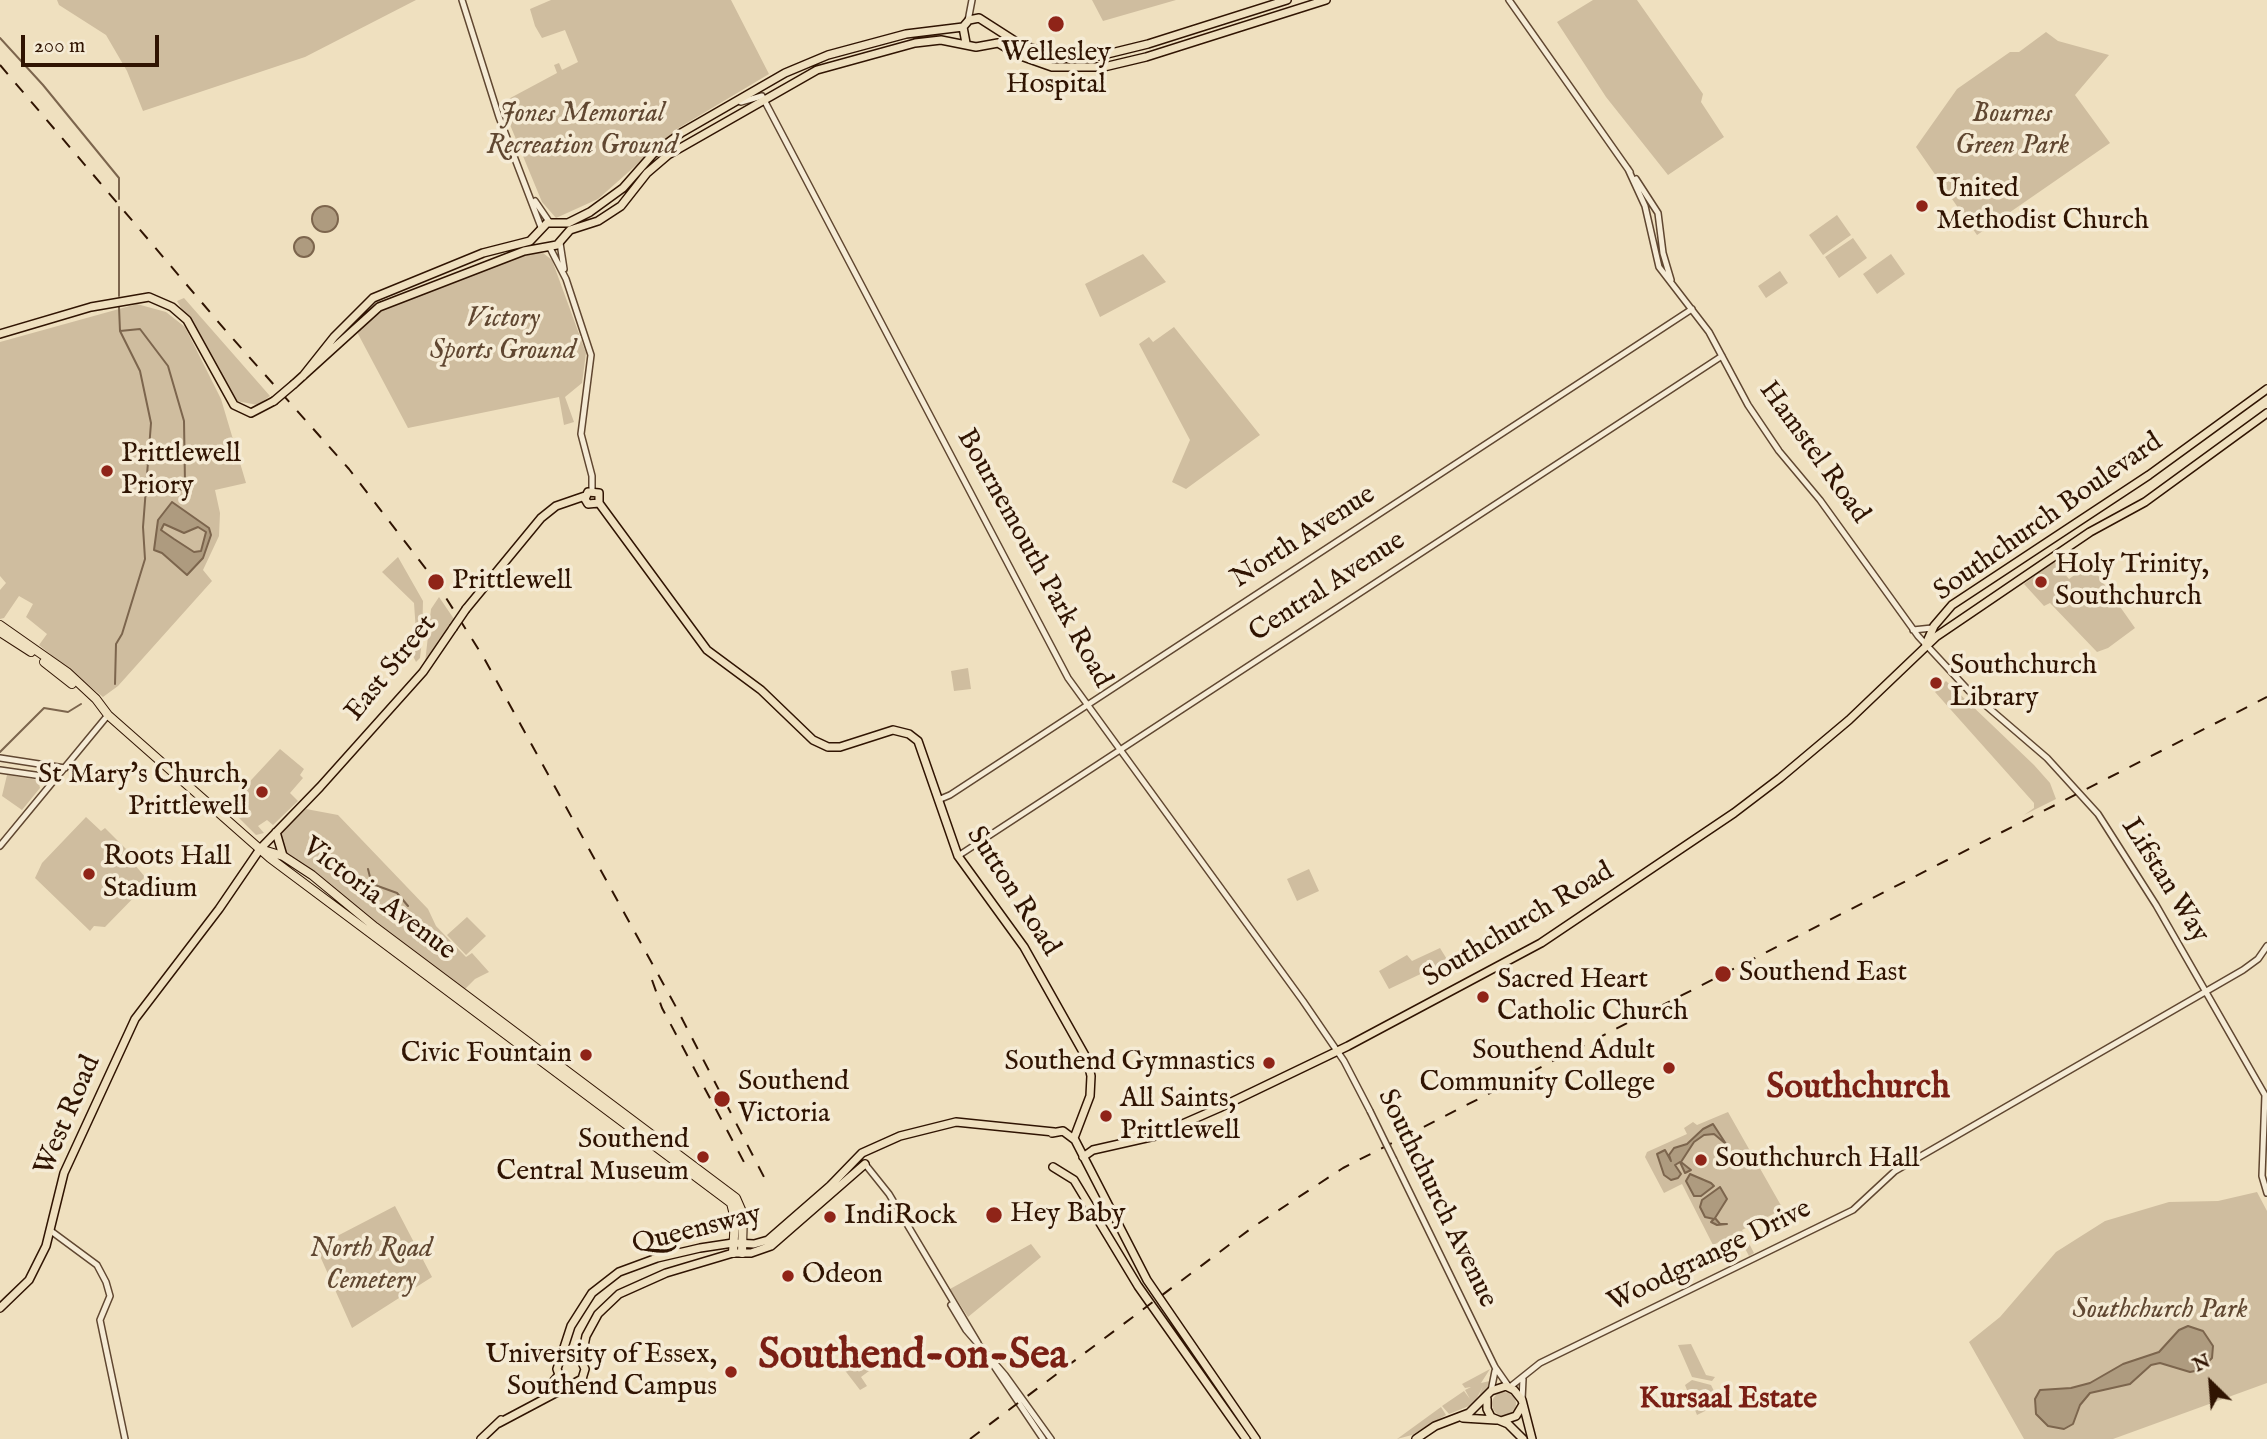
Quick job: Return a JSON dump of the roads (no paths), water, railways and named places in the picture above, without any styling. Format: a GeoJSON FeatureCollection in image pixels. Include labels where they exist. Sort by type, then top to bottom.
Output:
{"type":"FeatureCollection","features":[{"type":"Feature","properties":{"kind":"highway","name":"Victoria Avenue"},"geometry":{"type":"LineString","coordinates":[[0,625],[67,672],[108,715],[260,849],[635,1126],[731,1203],[738,1243],[737,1253]]}},
{"type":"Feature","properties":{"kind":"highway","name":"Victoria Avenue"},"geometry":{"type":"LineString","coordinates":[[0,632],[50,666],[99,705]]}},
{"type":"Feature","properties":{"kind":"highway","name":"Victoria Avenue"},"geometry":{"type":"LineString","coordinates":[[260,849],[283,856],[336,892],[461,997]]}},
{"type":"Feature","properties":{"kind":"main road"},"geometry":{"type":"LineString","coordinates":[[303,376],[334,337],[373,298],[483,253],[530,242],[540,230],[590,212],[611,198],[653,154],[681,133],[768,83],[828,55],[906,34],[965,24],[980,18],[1018,43],[1045,53],[1087,57],[1148,44],[1287,0]]}},
{"type":"Feature","properties":{"kind":"main road"},"geometry":{"type":"LineString","coordinates":[[0,334],[128,298],[149,298],[172,307],[187,320],[234,405],[251,413],[274,401],[317,367],[364,319],[391,300],[524,251],[547,247],[609,215],[661,160],[763,98],[828,66],[924,41],[966,43],[976,47],[1002,44],[1018,55],[1052,67],[1104,66],[1146,57],[1326,0]]}},
{"type":"Feature","properties":{"kind":"main road"},"geometry":{"type":"LineString","coordinates":[[965,24],[962,37],[966,43]]}},
{"type":"Feature","properties":{"kind":"main road"},"geometry":{"type":"LineString","coordinates":[[986,44],[991,36],[990,26]]}},
{"type":"Feature","properties":{"kind":"main road"},"geometry":{"type":"LineString","coordinates":[[554,224],[562,239]]}},
{"type":"Feature","properties":{"kind":"main road"},"geometry":{"type":"LineString","coordinates":[[540,230],[547,247]]}},
{"type":"Feature","properties":{"kind":"main road","name":"Southchurch Boulevard"},"geometry":{"type":"LineString","coordinates":[[1925,644],[1932,628],[1952,605],[2149,475],[2267,389]]}},
{"type":"Feature","properties":{"kind":"main road","name":"Southchurch Boulevard"},"geometry":{"type":"LineString","coordinates":[[1925,644],[2090,532],[2145,502],[2267,413]]}},
{"type":"Feature","properties":{"kind":"main road"},"geometry":{"type":"LineString","coordinates":[[593,490],[586,500],[599,503]]}},
{"type":"Feature","properties":{"kind":"main road","name":"Sutton Road"},"geometry":{"type":"LineString","coordinates":[[593,490],[601,495],[599,503],[713,655],[756,685],[821,745],[840,747],[893,730],[914,737],[926,757],[958,856],[1024,947],[1087,1059],[1091,1085],[1084,1115],[1074,1138]]}},
{"type":"Feature","properties":{"kind":"main road","name":"East Street"},"geometry":{"type":"LineString","coordinates":[[260,849],[320,787],[423,672],[466,609],[541,518],[567,503],[586,500]]}},
{"type":"Feature","properties":{"kind":"main road","name":"Southchurch Road"},"geometry":{"type":"LineString","coordinates":[[1083,1158],[1093,1150],[1144,1139],[1336,1051],[1463,988],[1541,943],[1734,813],[1849,720],[1925,644]]}},
{"type":"Feature","properties":{"kind":"main road"},"geometry":{"type":"LineString","coordinates":[[276,832],[283,856]]}},
{"type":"Feature","properties":{"kind":"main road","name":"West Road"},"geometry":{"type":"LineString","coordinates":[[0,1308],[29,1280],[51,1231],[64,1173],[135,1019],[221,906],[260,849]]}},
{"type":"Feature","properties":{"kind":"main road"},"geometry":{"type":"LineString","coordinates":[[1054,1132],[1074,1124],[1084,1115]]}},
{"type":"Feature","properties":{"kind":"main road","name":"Queensway"},"geometry":{"type":"LineString","coordinates":[[558,1376],[558,1366],[574,1319],[585,1301],[608,1279],[657,1258],[738,1243],[761,1243],[776,1235],[866,1150],[900,1136],[940,1128],[950,1123],[970,1122],[1054,1132]]}},
{"type":"Feature","properties":{"kind":"main road"},"geometry":{"type":"LineString","coordinates":[[1054,1132],[1067,1132],[1074,1138],[1138,1265],[1256,1439]]}},
{"type":"Feature","properties":{"kind":"main road","name":"Queensway"},"geometry":{"type":"LineString","coordinates":[[569,1384],[584,1376],[585,1365],[581,1360],[592,1323],[619,1294],[651,1278],[737,1253],[763,1250],[779,1241],[865,1164]]}},
{"type":"Feature","properties":{"kind":"main road"},"geometry":{"type":"LineString","coordinates":[[1053,1167],[1068,1174],[1245,1439]]}},
{"type":"Feature","properties":{"kind":"main road"},"geometry":{"type":"LineString","coordinates":[[562,1359],[572,1356],[581,1360]]}},
{"type":"Feature","properties":{"kind":"main road"},"geometry":{"type":"LineString","coordinates":[[481,1439],[511,1411],[548,1390],[558,1376],[569,1384],[499,1423]]}},
{"type":"Feature","properties":{"kind":"main road"},"geometry":{"type":"LineString","coordinates":[[1416,1439],[1435,1426],[1458,1418],[1486,1399],[1492,1391],[1509,1387]]}},
{"type":"Feature","properties":{"kind":"main road","name":"Southchurch Avenue"},"geometry":{"type":"LineString","coordinates":[[1509,1387],[1522,1403],[1532,1439]]}},
{"type":"Feature","properties":{"kind":"main road"},"geometry":{"type":"LineString","coordinates":[[1486,1399],[1489,1414],[1523,1439]]}},
{"type":"Feature","properties":{"kind":"main road"},"geometry":{"type":"LineString","coordinates":[[1458,1418],[1511,1419],[1522,1403]]}},
{"type":"Feature","properties":{"kind":"street"},"geometry":{"type":"LineString","coordinates":[[462,0],[499,117],[531,196],[540,230]]}},
{"type":"Feature","properties":{"kind":"street"},"geometry":{"type":"LineString","coordinates":[[972,0],[980,18]]}},
{"type":"Feature","properties":{"kind":"street"},"geometry":{"type":"LineString","coordinates":[[965,24],[972,0]]}},
{"type":"Feature","properties":{"kind":"street","name":"Hamstel Road"},"geometry":{"type":"LineString","coordinates":[[1511,0],[1658,213],[1663,256],[1672,283]]}},
{"type":"Feature","properties":{"kind":"street"},"geometry":{"type":"LineString","coordinates":[[722,110],[757,95],[763,98],[768,83]]}},
{"type":"Feature","properties":{"kind":"street","name":"Bournemouth Park Road"},"geometry":{"type":"LineString","coordinates":[[763,98],[1058,658],[1088,705],[1336,1051]]}},
{"type":"Feature","properties":{"kind":"street","name":"Hamstel Road"},"geometry":{"type":"LineString","coordinates":[[1628,169],[1645,206],[1656,261],[1692,309],[1722,356],[1763,429],[1820,500],[1925,644]]}},
{"type":"Feature","properties":{"kind":"street"},"geometry":{"type":"LineString","coordinates":[[531,196],[554,224]]}},
{"type":"Feature","properties":{"kind":"street","name":"Sutton Road"},"geometry":{"type":"LineString","coordinates":[[562,239],[566,279]]}},
{"type":"Feature","properties":{"kind":"street","name":"Sutton Road"},"geometry":{"type":"LineString","coordinates":[[547,247],[566,279],[592,355],[581,434],[593,490]]}},
{"type":"Feature","properties":{"kind":"street","name":"North Avenue"},"geometry":{"type":"LineString","coordinates":[[938,800],[950,795],[1692,309]]}},
{"type":"Feature","properties":{"kind":"street","name":"Central Avenue"},"geometry":{"type":"LineString","coordinates":[[958,856],[1722,356]]}},
{"type":"Feature","properties":{"kind":"street"},"geometry":{"type":"LineString","coordinates":[[1913,630],[1932,628]]}},
{"type":"Feature","properties":{"kind":"street","name":"Lifstan Way"},"geometry":{"type":"LineString","coordinates":[[1925,644],[1969,691],[2047,758],[2098,814],[2156,905],[2265,1095],[2263,1176],[2267,1192]]}},
{"type":"Feature","properties":{"kind":"street"},"geometry":{"type":"LineString","coordinates":[[0,846],[108,715]]}},
{"type":"Feature","properties":{"kind":"street"},"geometry":{"type":"LineString","coordinates":[[0,758],[65,768]]}},
{"type":"Feature","properties":{"kind":"street"},"geometry":{"type":"LineString","coordinates":[[0,769],[55,778]]}},
{"type":"Feature","properties":{"kind":"street"},"geometry":{"type":"LineString","coordinates":[[46,777],[49,786]]}},
{"type":"Feature","properties":{"kind":"street","name":"Woodgrange Drive"},"geometry":{"type":"LineString","coordinates":[[1509,1387],[1523,1379],[1529,1370],[1540,1363],[1853,1210],[1906,1164],[2254,963],[2267,946]]}},
{"type":"Feature","properties":{"kind":"street","name":"Southchurch Avenue"},"geometry":{"type":"LineString","coordinates":[[1336,1051],[1370,1111],[1495,1367],[1509,1387]]}},
{"type":"Feature","properties":{"kind":"street"},"geometry":{"type":"LineString","coordinates":[[865,1164],[889,1194],[964,1326],[1012,1383],[1051,1439]]}},
{"type":"Feature","properties":{"kind":"street"},"geometry":{"type":"LineString","coordinates":[[51,1231],[97,1265],[106,1282],[110,1296],[100,1320],[125,1439]]}},
{"type":"Feature","properties":{"kind":"street"},"geometry":{"type":"LineString","coordinates":[[991,1360],[996,1372],[1043,1439]]}},
{"type":"Feature","properties":{"kind":"street"},"geometry":{"type":"LineString","coordinates":[[1492,1391],[1496,1379],[1495,1367]]}},
{"type":"Feature","properties":{"kind":"street"},"geometry":{"type":"LineString","coordinates":[[1522,1403],[1523,1379]]}},
{"type":"Feature","properties":{"kind":"waterway"},"geometry":{"type":"LineString","coordinates":[[0,38],[43,85],[119,178],[119,199]]}},
{"type":"Feature","properties":{"kind":"waterway"},"geometry":{"type":"LineString","coordinates":[[119,207],[119,296]]}},
{"type":"Feature","properties":{"kind":"waterway"},"geometry":{"type":"LineString","coordinates":[[115,684],[116,644],[122,634],[145,559],[143,527],[151,423],[140,371],[120,331],[119,307]]}},
{"type":"Feature","properties":{"kind":"waterway"},"geometry":{"type":"LineString","coordinates":[[120,331],[140,329],[168,366],[184,421],[185,484]]}},
{"type":"Feature","properties":{"kind":"waterway"},"geometry":{"type":"LineString","coordinates":[[145,484],[185,490]]}},
{"type":"Feature","properties":{"kind":"waterway"},"geometry":{"type":"LineString","coordinates":[[0,752],[44,708],[68,712],[81,704]]}},
{"type":"Feature","properties":{"kind":"waterway"},"geometry":{"type":"LineString","coordinates":[[368,869],[370,877]]}},
{"type":"Feature","properties":{"kind":"waterway"},"geometry":{"type":"LineString","coordinates":[[375,885],[397,893],[408,906]]}},
{"type":"Feature","properties":{"kind":"waterway"},"geometry":{"type":"LineString","coordinates":[[412,918],[413,925]]}},
{"type":"Feature","properties":{"kind":"railway"},"geometry":{"type":"LineString","coordinates":[[0,65],[226,331],[349,469],[436,582],[484,658],[676,1007],[765,1179]]}},
{"type":"Feature","properties":{"kind":"railway"},"geometry":{"type":"LineString","coordinates":[[970,1439],[1253,1227],[1343,1168],[2267,697]]}},
{"type":"Feature","properties":{"kind":"railway"},"geometry":{"type":"LineString","coordinates":[[652,980],[662,1008],[745,1164]]}},
{"type":"Feature","properties":{"kind":"place","name":"Wellesley Hospital"},"geometry":{"type":"Point","coordinates":[1056,24]}},
{"type":"Feature","properties":{"kind":"place","name":"United Methodist Church"},"geometry":{"type":"Point","coordinates":[1922,206]}},
{"type":"Feature","properties":{"kind":"place","name":"Prittlewell Priory"},"geometry":{"type":"Point","coordinates":[107,471]}},
{"type":"Feature","properties":{"kind":"place","name":"Prittlewell"},"geometry":{"type":"Point","coordinates":[436,582]}},
{"type":"Feature","properties":{"kind":"place","name":"Holy Trinity, Southchurch"},"geometry":{"type":"Point","coordinates":[2041,582]}},
{"type":"Feature","properties":{"kind":"place","name":"Southchurch Library"},"geometry":{"type":"Point","coordinates":[1936,683]}},
{"type":"Feature","properties":{"kind":"place","name":"St Mary's Church, Prittlewell"},"geometry":{"type":"Point","coordinates":[262,792]}},
{"type":"Feature","properties":{"kind":"place","name":"Roots Hall Stadium"},"geometry":{"type":"Point","coordinates":[89,874]}},
{"type":"Feature","properties":{"kind":"place","name":"Southend East"},"geometry":{"type":"Point","coordinates":[1723,974]}},
{"type":"Feature","properties":{"kind":"place","name":"Sacred Heart Catholic Church"},"geometry":{"type":"Point","coordinates":[1483,997]}},
{"type":"Feature","properties":{"kind":"place","name":"Civic Fountain"},"geometry":{"type":"Point","coordinates":[586,1055]}},
{"type":"Feature","properties":{"kind":"place","name":"Southend Gymnastics"},"geometry":{"type":"Point","coordinates":[1269,1063]}},
{"type":"Feature","properties":{"kind":"place","name":"Southend Adult Community College"},"geometry":{"type":"Point","coordinates":[1669,1068]}},
{"type":"Feature","properties":{"kind":"place","name":"Southend Victoria"},"geometry":{"type":"Point","coordinates":[722,1099]}},
{"type":"Feature","properties":{"kind":"place","name":"All Saints, Prittlewell"},"geometry":{"type":"Point","coordinates":[1106,1116]}},
{"type":"Feature","properties":{"kind":"place","name":"Southend Central Museum"},"geometry":{"type":"Point","coordinates":[703,1157]}},
{"type":"Feature","properties":{"kind":"place","name":"Southchurch Hall"},"geometry":{"type":"Point","coordinates":[1701,1160]}},
{"type":"Feature","properties":{"kind":"place","name":"Hey Baby"},"geometry":{"type":"Point","coordinates":[994,1215]}},
{"type":"Feature","properties":{"kind":"place","name":"IndiRock"},"geometry":{"type":"Point","coordinates":[830,1217]}},
{"type":"Feature","properties":{"kind":"place","name":"Odeon"},"geometry":{"type":"Point","coordinates":[788,1276]}},
{"type":"Feature","properties":{"kind":"place","name":"University of Essex, Southend Campus"},"geometry":{"type":"Point","coordinates":[731,1372]}},
{"type":"Feature","properties":{"kind":"district","name":"Southchurch"},"geometry":{"type":"Point","coordinates":[1858,1090]}},
{"type":"Feature","properties":{"kind":"district","name":"Southend-on-Sea"},"geometry":{"type":"Point","coordinates":[913,1358]}},
{"type":"Feature","properties":{"kind":"district","name":"Kursaal Estate"},"geometry":{"type":"Point","coordinates":[1728,1401]}},
{"type":"Feature","properties":{"kind":"park label","name":"Jones Memorial Recreation Ground"},"geometry":{"type":"Point","coordinates":[582,131]}},
{"type":"Feature","properties":{"kind":"park label","name":"Bournes Green Park"},"geometry":{"type":"Point","coordinates":[2012,131]}},
{"type":"Feature","properties":{"kind":"park label","name":"Victory Sports Ground"},"geometry":{"type":"Point","coordinates":[503,336]}},
{"type":"Feature","properties":{"kind":"park label","name":"North Road Cemetery"},"geometry":{"type":"Point","coordinates":[371,1266]}},
{"type":"Feature","properties":{"kind":"park label","name":"Southchurch Park"},"geometry":{"type":"Point","coordinates":[2160,1311]}}]}
